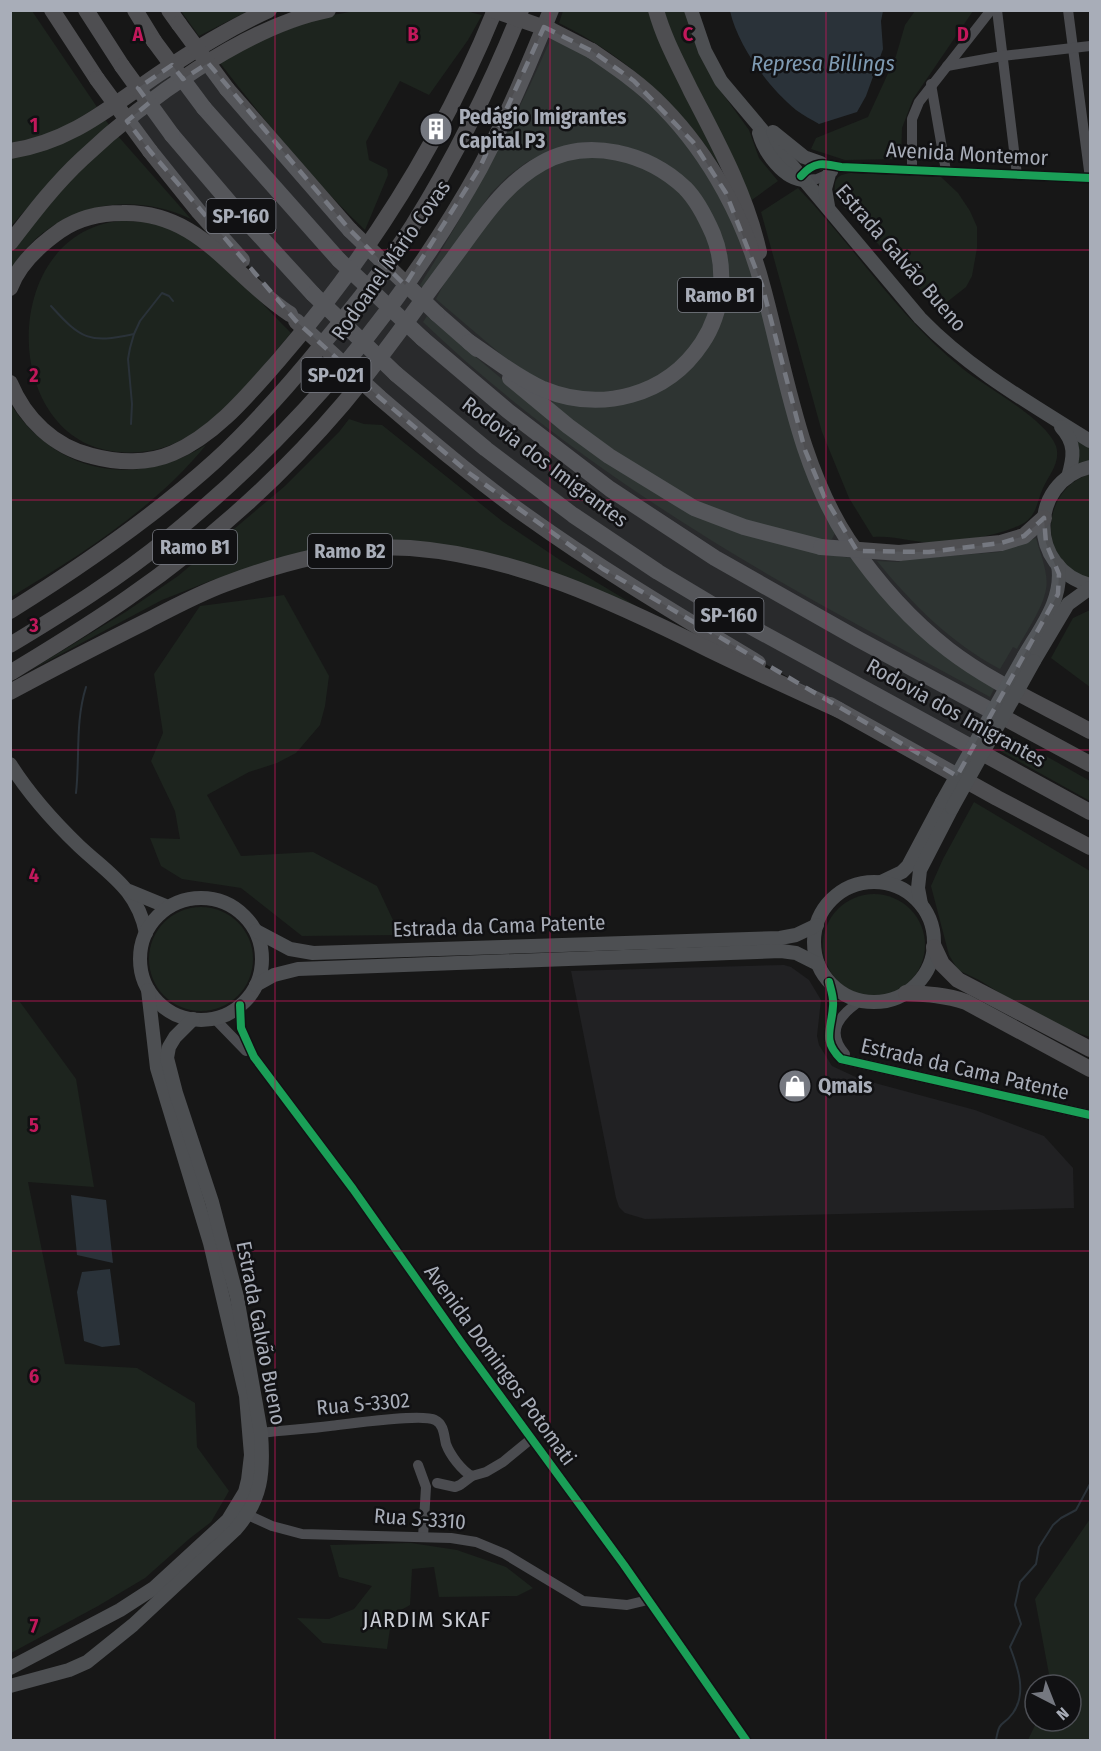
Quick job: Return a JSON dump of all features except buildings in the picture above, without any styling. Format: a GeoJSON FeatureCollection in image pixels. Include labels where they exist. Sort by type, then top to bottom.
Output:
{"type":"FeatureCollection","features":[{"type":"Feature","properties":{"kind":"highway"},"geometry":{"type":"LineString","coordinates":[[52,10],[97,79],[150,151],[199,212],[293,317],[379,397],[469,473],[603,569],[839,710],[1090,847]]}},
{"type":"Feature","properties":{"kind":"highway","name":"Rodovia dos Imigrantes"},"geometry":{"type":"LineString","coordinates":[[86,10],[122,66],[172,135],[236,210],[313,294],[396,374],[495,456],[573,515],[658,572],[735,618],[1090,812]]}},
{"type":"Feature","properties":{"kind":"highway","name":"Rodovia dos Imigrantes"},"geometry":{"type":"LineString","coordinates":[[135,10],[154,41],[204,108],[339,260],[423,339],[508,411],[610,489],[715,558],[858,639],[1090,764]]}},
{"type":"Feature","properties":{"kind":"highway"},"geometry":{"type":"LineString","coordinates":[[10,151],[48,143],[75,130],[205,43],[269,10]]}},
{"type":"Feature","properties":{"kind":"highway"},"geometry":{"type":"LineString","coordinates":[[10,243],[48,195],[82,159],[166,90],[230,49],[268,30],[328,10]]}},
{"type":"Feature","properties":{"kind":"highway"},"geometry":{"type":"LineString","coordinates":[[10,384],[17,398],[39,426],[61,444],[85,454],[118,460],[155,459],[171,454],[200,438],[244,397],[297,338],[341,284],[382,226],[471,68],[494,10],[551,30],[592,51],[634,81],[663,106],[693,142],[726,193],[745,236],[762,285],[805,450],[824,496],[848,539],[875,576],[911,617],[951,651],[1027,698],[1090,731]]}},
{"type":"Feature","properties":{"kind":"highway","name":"Rodoanel Mário Covas"},"geometry":{"type":"LineString","coordinates":[[10,611],[62,579],[161,507],[252,426],[290,384],[354,306],[412,226],[455,154],[501,59],[521,10]]}},
{"type":"Feature","properties":{"kind":"highway","name":"Rodoanel Mário Covas"},"geometry":{"type":"LineString","coordinates":[[10,645],[86,598],[168,538],[257,459],[337,374],[426,255],[461,200],[503,122],[551,10]]}},
{"type":"Feature","properties":{"kind":"highway"},"geometry":{"type":"LineString","coordinates":[[656,10],[667,43],[725,157],[744,200],[760,258],[762,285]]}},
{"type":"Feature","properties":{"kind":"highway"},"geometry":{"type":"LineString","coordinates":[[174,17],[228,89],[350,230],[437,314],[568,426],[609,456],[673,496],[725,521],[784,539],[821,547],[898,553],[1001,543],[1023,536],[1044,518]]}},
{"type":"Feature","properties":{"kind":"highway","name":"Ramo B1"},"geometry":{"type":"LineString","coordinates":[[10,673],[78,632],[138,591],[220,526],[269,481],[344,403],[502,193],[541,163],[564,154],[590,151],[613,152],[645,161],[672,177],[687,190],[704,215],[713,234],[720,266],[721,285],[713,323],[691,358],[654,387],[615,399],[570,398],[525,380],[469,342]]}},
{"type":"Feature","properties":{"kind":"highway"},"geometry":{"type":"LineString","coordinates":[[10,288],[25,263],[37,249],[69,225],[102,214],[133,213],[160,217],[186,227],[217,250],[268,300],[293,317]]}},
{"type":"Feature","properties":{"kind":"highway","name":"Ramo B2"},"geometry":{"type":"LineString","coordinates":[[10,692],[84,652],[223,585],[262,571],[324,556],[354,550],[408,548],[500,562],[545,576],[644,618],[839,710]]}},
{"type":"Feature","properties":{"kind":"highway"},"geometry":{"type":"LineString","coordinates":[[934,947],[942,964],[958,980],[1090,1049]]}},
{"type":"Feature","properties":{"kind":"highway"},"geometry":{"type":"LineString","coordinates":[[906,993],[935,994],[966,1002],[1090,1069]]}},
{"type":"Feature","properties":{"kind":"main road"},"geometry":{"type":"LineString","coordinates":[[691,10],[713,67],[727,88],[758,125],[772,131],[804,157],[830,168],[825,189],[828,208]]}},
{"type":"Feature","properties":{"kind":"main road"},"geometry":{"type":"LineString","coordinates":[[758,125],[762,143],[787,174],[795,180],[803,178]]}},
{"type":"Feature","properties":{"kind":"main road","name":"Estrada Galvão Bueno"},"geometry":{"type":"LineString","coordinates":[[803,178],[904,301],[936,335],[979,370],[1090,441]]}},
{"type":"Feature","properties":{"kind":"main road","name":"Estrada Galvão Bueno"},"geometry":{"type":"LineString","coordinates":[[1050,416],[1069,436],[1073,447],[1073,460],[1068,477]]}},
{"type":"Feature","properties":{"kind":"main road"},"geometry":{"type":"LineString","coordinates":[[1029,658],[1068,604],[1090,586],[1074,579],[1058,565],[1046,543],[1044,518],[1051,497],[1068,477],[1090,467]]}},
{"type":"Feature","properties":{"kind":"main road"},"geometry":{"type":"LineString","coordinates":[[946,805],[920,870],[918,888],[921,904],[932,924],[934,947],[930,965],[920,981],[906,993],[891,1000],[860,1001],[843,994],[829,982],[818,964],[814,945],[817,925],[826,906],[842,892],[860,884],[881,882],[902,872],[908,866],[946,805],[1029,658],[1058,594],[1060,580],[1058,565]]}},
{"type":"Feature","properties":{"kind":"main road"},"geometry":{"type":"LineString","coordinates":[[10,764],[44,810],[78,845],[129,891],[137,905],[146,933]]}},
{"type":"Feature","properties":{"kind":"main road"},"geometry":{"type":"LineString","coordinates":[[881,882],[903,889],[921,904]]}},
{"type":"Feature","properties":{"kind":"main road"},"geometry":{"type":"LineString","coordinates":[[129,891],[168,907]]}},
{"type":"Feature","properties":{"kind":"main road"},"geometry":{"type":"LineString","coordinates":[[192,898],[217,900],[240,912],[256,932],[262,958],[256,985],[240,1005],[223,1015],[193,1019],[167,1010],[148,990],[140,966],[142,944],[155,918],[168,907],[192,898]]}},
{"type":"Feature","properties":{"kind":"main road","name":"Estrada da Cama Patente"},"geometry":{"type":"LineString","coordinates":[[256,932],[290,949],[313,953],[780,939],[817,925]]}},
{"type":"Feature","properties":{"kind":"main road","name":"Estrada da Cama Patente"},"geometry":{"type":"LineString","coordinates":[[256,985],[274,975],[298,969],[369,965],[582,960],[781,951],[796,954],[818,964]]}},
{"type":"Feature","properties":{"kind":"main road","name":"Estrada Galvão Bueno"},"geometry":{"type":"LineString","coordinates":[[10,1668],[120,1610],[154,1588],[228,1520],[245,1492],[251,1455],[246,1396],[210,1243],[157,1068],[148,990]]}},
{"type":"Feature","properties":{"kind":"main road","name":"Estrada Galvão Bueno"},"geometry":{"type":"LineString","coordinates":[[10,1686],[87,1662],[108,1646],[219,1546],[248,1515],[259,1485],[262,1455],[261,1433],[237,1297],[212,1202],[176,1093],[167,1058],[169,1047],[175,1037],[193,1019]]}},
{"type":"Feature","properties":{"kind":"main road"},"geometry":{"type":"LineString","coordinates":[[95,1622],[106,1624],[110,1629],[108,1646]]}},
{"type":"Feature","properties":{"kind":"main road"},"geometry":{"type":"LineString","coordinates":[[51,1646],[44,1663],[54,1674]]}},
{"type":"Feature","properties":{"kind":"street"},"geometry":{"type":"LineString","coordinates":[[912,169],[912,119],[919,102],[991,10]]}},
{"type":"Feature","properties":{"kind":"street"},"geometry":{"type":"LineString","coordinates":[[998,10],[1017,175]]}},
{"type":"Feature","properties":{"kind":"street"},"geometry":{"type":"LineString","coordinates":[[1068,10],[1090,178]]}},
{"type":"Feature","properties":{"kind":"street"},"geometry":{"type":"LineString","coordinates":[[947,66],[1002,56],[1090,46]]}},
{"type":"Feature","properties":{"kind":"street"},"geometry":{"type":"LineString","coordinates":[[931,84],[946,171]]}},
{"type":"Feature","properties":{"kind":"street","name":"Avenida Montemor"},"geometry":{"type":"LineString","coordinates":[[803,178],[817,179],[830,168],[912,169],[1090,178]]}},
{"type":"Feature","properties":{"kind":"street","name":"Estrada da Cama Patente"},"geometry":{"type":"LineString","coordinates":[[829,982],[833,1005],[829,1041],[832,1049],[841,1059],[1090,1115]]}},
{"type":"Feature","properties":{"kind":"street","name":"Estrada da Cama Patente"},"geometry":{"type":"LineString","coordinates":[[854,1062],[839,1046],[836,1027],[846,1010],[860,1001]]}},
{"type":"Feature","properties":{"kind":"street","name":"Avenida Domingos Potomati"},"geometry":{"type":"LineString","coordinates":[[240,1005],[241,1028],[254,1057]]}},
{"type":"Feature","properties":{"kind":"street","name":"Avenida Domingos Potomati"},"geometry":{"type":"LineString","coordinates":[[214,1018],[254,1057],[353,1189],[648,1599],[746,1740]]}},
{"type":"Feature","properties":{"kind":"street","name":"Rua S-3302"},"geometry":{"type":"LineString","coordinates":[[261,1433],[388,1419],[432,1418],[442,1427],[447,1445],[454,1457],[472,1476]]}},
{"type":"Feature","properties":{"kind":"street"},"geometry":{"type":"LineString","coordinates":[[438,1483],[455,1486],[466,1482],[472,1476],[486,1472],[503,1462],[531,1439]]}},
{"type":"Feature","properties":{"kind":"street"},"geometry":{"type":"LineString","coordinates":[[418,1465],[426,1487],[423,1537]]}},
{"type":"Feature","properties":{"kind":"street","name":"Rua S-3310"},"geometry":{"type":"LineString","coordinates":[[248,1515],[272,1526],[302,1534],[451,1538],[486,1545],[583,1601],[627,1605],[648,1599]]}},
{"type":"Feature","properties":{"kind":"highlighted area"},"geometry":{"type":"Polygon","coordinates":[[[544,27],[592,51],[634,81],[693,142],[726,193],[762,285],[805,450],[824,496],[857,551],[929,552],[1001,543],[1024,536],[1044,518],[1046,543],[1059,574],[1058,594],[957,776],[603,569],[469,473],[379,397],[296,321],[127,121],[149,103],[138,88],[172,65],[183,79],[208,63],[350,230],[405,285],[480,167],[544,27]]]}},
{"type":"Feature","properties":{"kind":"shaded area"},"geometry":{"type":"Polygon","coordinates":[[[361,10],[461,10],[482,15],[468,40],[429,95],[400,81],[366,142],[369,160],[387,169],[388,175],[365,230],[307,170],[220,63],[232,53],[316,18],[361,10]]]}},
{"type":"Feature","properties":{"kind":"shaded area"},"geometry":{"type":"Polygon","coordinates":[[[10,11],[32,11],[97,107],[45,136],[10,143],[10,11]]]}},
{"type":"Feature","properties":{"kind":"shaded area"},"geometry":{"type":"Polygon","coordinates":[[[181,11],[248,11],[199,36],[181,11]]]}},
{"type":"Feature","properties":{"kind":"shaded area"},"geometry":{"type":"Polygon","coordinates":[[[563,11],[652,11],[725,174],[692,127],[653,87],[609,52],[559,23],[563,11]]]}},
{"type":"Feature","properties":{"kind":"shaded area"},"geometry":{"type":"Polygon","coordinates":[[[664,11],[686,11],[710,75],[749,130],[759,158],[778,181],[749,202],[676,45],[664,11]]]}},
{"type":"Feature","properties":{"kind":"shaded area"},"geometry":{"type":"Polygon","coordinates":[[[915,11],[973,11],[913,99],[902,128],[901,159],[845,160],[811,149],[816,138],[868,117],[896,56],[905,25],[915,11]]]}},
{"type":"Feature","properties":{"kind":"shaded area"},"geometry":{"type":"Polygon","coordinates":[[[552,36],[603,63],[685,137],[736,226],[836,531],[832,539],[820,540],[731,516],[683,495],[654,480],[514,377],[592,404],[683,371],[725,273],[682,176],[664,162],[624,146],[588,142],[547,152],[527,162],[491,193],[425,290],[420,285],[491,163],[523,101],[552,36]]]}},
{"type":"Feature","properties":{"kind":"shaded area"},"geometry":{"type":"Polygon","coordinates":[[[103,117],[110,126],[68,162],[11,226],[11,158],[103,117]]]}},
{"type":"Feature","properties":{"kind":"shaded area"},"geometry":{"type":"Polygon","coordinates":[[[117,135],[191,219],[166,210],[141,205],[116,205],[91,209],[68,218],[46,231],[27,248],[11,269],[11,252],[52,198],[117,135]]]}},
{"type":"Feature","properties":{"kind":"shaded area"},"geometry":{"type":"Polygon","coordinates":[[[569,155],[623,155],[678,187],[711,242],[715,291],[710,313],[699,337],[680,360],[659,376],[639,386],[589,395],[542,382],[503,356],[436,299],[450,273],[511,188],[569,155]]]}},
{"type":"Feature","properties":{"kind":"shaded area"},"geometry":{"type":"Polygon","coordinates":[[[851,173],[941,177],[958,193],[977,227],[977,248],[972,276],[966,287],[938,309],[835,197],[838,177],[851,173]]]}},
{"type":"Feature","properties":{"kind":"shaded area"},"geometry":{"type":"Polygon","coordinates":[[[798,188],[897,304],[940,349],[963,369],[1028,414],[1050,435],[1056,446],[1056,463],[1034,512],[1024,523],[994,534],[945,543],[873,537],[849,498],[822,432],[761,212],[798,188]]]}},
{"type":"Feature","properties":{"kind":"shaded area"},"geometry":{"type":"Polygon","coordinates":[[[119,221],[157,224],[184,235],[233,274],[291,333],[242,390],[213,418],[185,438],[168,446],[140,452],[111,451],[75,437],[49,410],[33,374],[29,334],[35,295],[52,260],[80,234],[119,221]]]}},
{"type":"Feature","properties":{"kind":"shaded area"},"geometry":{"type":"Polygon","coordinates":[[[427,316],[509,385],[621,470],[830,555],[852,558],[994,689],[990,697],[764,572],[610,474],[533,417],[458,355],[423,322],[427,316]]]}},
{"type":"Feature","properties":{"kind":"shaded area"},"geometry":{"type":"Polygon","coordinates":[[[11,405],[30,428],[51,447],[74,460],[99,467],[125,470],[152,467],[179,459],[206,445],[164,490],[140,510],[89,548],[11,597],[11,405]]]}},
{"type":"Feature","properties":{"kind":"shaded area"},"geometry":{"type":"Polygon","coordinates":[[[349,419],[364,424],[382,425],[502,521],[560,560],[664,623],[410,543],[215,579],[162,600],[31,670],[127,611],[178,576],[285,486],[349,419]]]}},
{"type":"Feature","properties":{"kind":"shaded area"},"geometry":{"type":"Polygon","coordinates":[[[1073,433],[1090,446],[1090,461],[1075,467],[1073,433]]]}},
{"type":"Feature","properties":{"kind":"shaded area"},"geometry":{"type":"Polygon","coordinates":[[[1090,474],[1090,578],[1073,571],[1060,559],[1053,544],[1051,528],[1054,511],[1061,495],[1073,482],[1090,474]]]}},
{"type":"Feature","properties":{"kind":"shaded area"},"geometry":{"type":"Polygon","coordinates":[[[1036,538],[1044,564],[1046,589],[1038,612],[1017,649],[1013,647],[1000,669],[965,647],[933,621],[877,561],[899,562],[999,552],[1036,538]]]}},
{"type":"Feature","properties":{"kind":"shaded area"},"geometry":{"type":"Polygon","coordinates":[[[284,595],[329,676],[320,725],[296,753],[277,763],[249,772],[207,795],[241,856],[313,852],[377,886],[400,935],[302,936],[241,888],[182,879],[161,866],[150,838],[180,839],[175,811],[151,761],[163,733],[154,674],[200,606],[284,595]]]}},
{"type":"Feature","properties":{"kind":"shaded area"},"geometry":{"type":"Polygon","coordinates":[[[1090,610],[1090,687],[1051,658],[1073,618],[1090,610]]]}},
{"type":"Feature","properties":{"kind":"shaded area"},"geometry":{"type":"Polygon","coordinates":[[[1009,735],[1090,781],[1090,801],[1000,751],[1009,735]]]}},
{"type":"Feature","properties":{"kind":"shaded area"},"geometry":{"type":"Polygon","coordinates":[[[974,802],[1090,871],[1090,1037],[1069,1030],[1024,1008],[979,980],[958,970],[949,955],[931,886],[974,802]]]}},
{"type":"Feature","properties":{"kind":"shaded area"},"geometry":{"type":"Polygon","coordinates":[[[874,894],[893,898],[910,909],[921,926],[925,945],[921,964],[910,981],[893,992],[874,996],[855,992],[838,981],[827,964],[823,945],[827,926],[838,909],[855,898],[874,894]]]}},
{"type":"Feature","properties":{"kind":"shaded area"},"geometry":{"type":"Polygon","coordinates":[[[201,907],[221,911],[238,922],[249,939],[253,959],[249,979],[238,996],[221,1007],[201,1011],[181,1007],[164,996],[153,979],[149,959],[153,939],[164,922],[181,911],[201,907]]]}},
{"type":"Feature","properties":{"kind":"shaded area"},"geometry":{"type":"Polygon","coordinates":[[[784,965],[791,967],[809,980],[821,1000],[817,1036],[819,1045],[832,1066],[860,1079],[975,1110],[1044,1136],[1073,1168],[1074,1208],[645,1219],[625,1213],[619,1207],[616,1198],[571,971],[784,965]]]}},
{"type":"Feature","properties":{"kind":"shaded area"},"geometry":{"type":"Polygon","coordinates":[[[10,1001],[20,1002],[76,1079],[94,1187],[28,1182],[65,1364],[137,1368],[195,1403],[197,1447],[229,1491],[211,1522],[145,1578],[11,1653],[10,1001]]]}},
{"type":"Feature","properties":{"kind":"shaded area"},"geometry":{"type":"Polygon","coordinates":[[[1090,1519],[1090,1740],[1028,1740],[1031,1733],[1083,1733],[1083,1673],[1049,1673],[1035,1599],[1090,1519]]]}},
{"type":"Feature","properties":{"kind":"shaded area"},"geometry":{"type":"Polygon","coordinates":[[[411,1543],[457,1550],[506,1567],[533,1588],[517,1596],[439,1597],[434,1567],[412,1569],[410,1605],[392,1615],[387,1649],[323,1643],[297,1618],[329,1619],[354,1609],[372,1586],[339,1577],[330,1545],[411,1543]]]}},
{"type":"Feature","properties":{"kind":"water","name":"Represa Billings"},"geometry":{"type":"Polygon","coordinates":[[[730,11],[883,11],[881,21],[883,49],[866,96],[857,112],[819,124],[796,110],[775,90],[747,52],[730,11]]]}},
{"type":"Feature","properties":{"kind":"water"},"geometry":{"type":"Polygon","coordinates":[[[71,1195],[106,1200],[113,1263],[77,1255],[71,1195]]]}},
{"type":"Feature","properties":{"kind":"water"},"geometry":{"type":"Polygon","coordinates":[[[110,1269],[120,1345],[102,1347],[84,1341],[77,1292],[82,1272],[110,1269]]]}},
{"type":"Feature","properties":{"kind":"waterway"},"geometry":{"type":"LineString","coordinates":[[131,424],[132,404],[128,359],[134,334],[140,321],[162,293],[173,301]]}},
{"type":"Feature","properties":{"kind":"waterway"},"geometry":{"type":"LineString","coordinates":[[51,306],[70,326],[87,336],[106,338],[134,334]]}},
{"type":"Feature","properties":{"kind":"waterway"},"geometry":{"type":"LineString","coordinates":[[76,793],[80,713],[86,687]]}},
{"type":"Feature","properties":{"kind":"waterway"},"geometry":{"type":"LineString","coordinates":[[996,1740],[1000,1726],[1013,1713],[1020,1697],[1020,1680],[1010,1647],[1021,1624],[1015,1605],[1020,1582],[1036,1564],[1039,1547],[1053,1525],[1076,1510],[1090,1484]]}},
{"type":"Feature","properties":{"kind":"cycle path"},"geometry":{"type":"LineString","coordinates":[[801,176],[810,168],[824,164],[841,167],[1090,178]]}},
{"type":"Feature","properties":{"kind":"cycle path"},"geometry":{"type":"LineString","coordinates":[[829,982],[833,1003],[829,1040],[841,1059],[1090,1115]]}},
{"type":"Feature","properties":{"kind":"cycle path"},"geometry":{"type":"LineString","coordinates":[[240,1005],[241,1028],[254,1057],[353,1189],[463,1345],[624,1565],[746,1740]]}},
{"type":"Feature","properties":{"kind":"place","name":"Pedágio Imigrantes Capital P3"},"geometry":{"type":"Point","coordinates":[436,129]}},
{"type":"Feature","properties":{"kind":"place","name":"Qmais"},"geometry":{"type":"Point","coordinates":[795,1086]}},
{"type":"Feature","properties":{"kind":"district","name":"JARDIM SKAF"},"geometry":{"type":"Point","coordinates":[427,1619]}}]}
